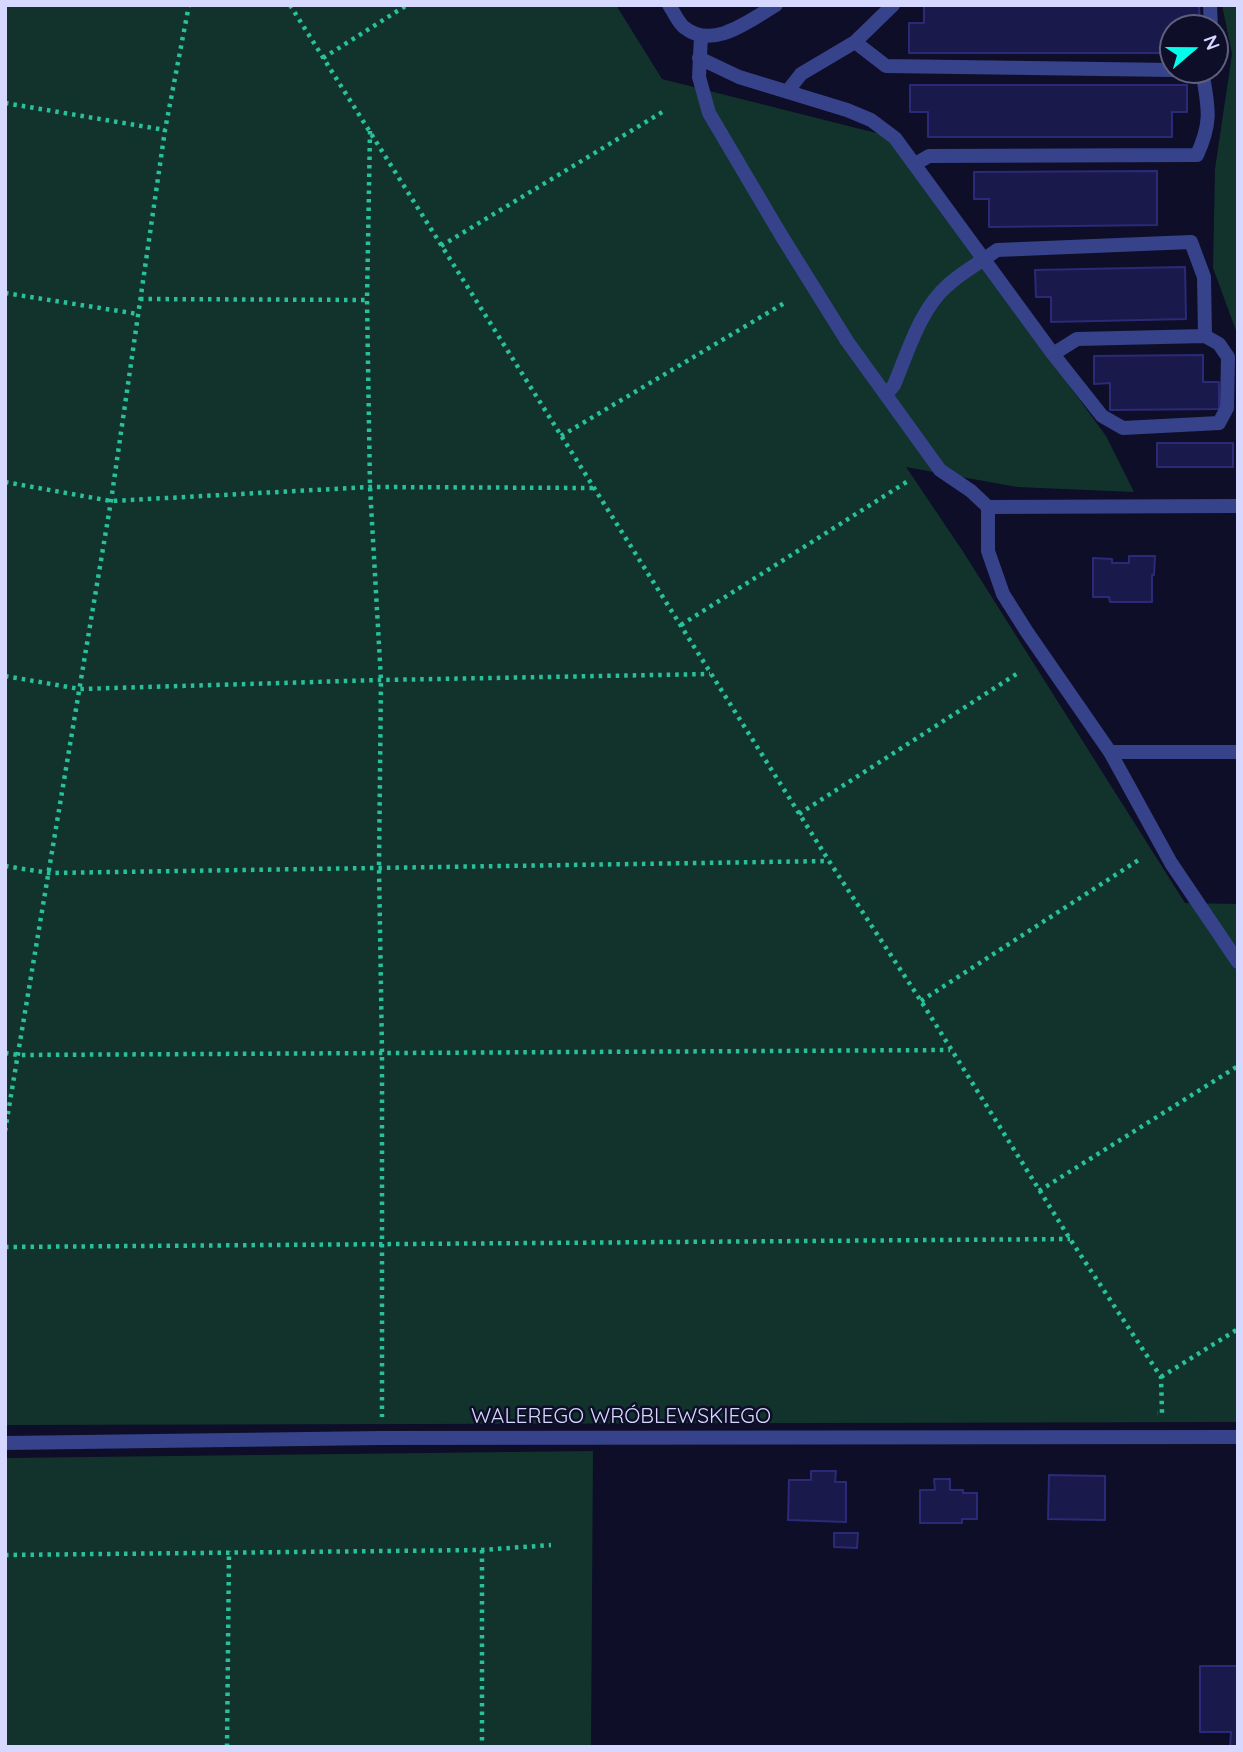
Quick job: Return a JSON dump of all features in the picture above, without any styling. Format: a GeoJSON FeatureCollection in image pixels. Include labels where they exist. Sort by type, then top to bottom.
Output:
{"type":"FeatureCollection","features":[{"type":"Feature","properties":{"kind":"street"},"geometry":{"type":"LineString","coordinates":[[669,5],[684,27],[701,36],[725,34],[776,5]]}},
{"type":"Feature","properties":{"kind":"street"},"geometry":{"type":"LineString","coordinates":[[788,92],[801,74],[855,42],[893,5]]}},
{"type":"Feature","properties":{"kind":"street"},"geometry":{"type":"LineString","coordinates":[[701,36],[699,77],[709,113],[847,341],[940,470],[971,491],[988,507],[1238,506]]}},
{"type":"Feature","properties":{"kind":"street"},"geometry":{"type":"LineString","coordinates":[[855,42],[886,66],[1159,69]]}},
{"type":"Feature","properties":{"kind":"street"},"geometry":{"type":"LineString","coordinates":[[699,58],[739,78],[872,120],[895,138],[983,260],[1053,354],[1102,416],[1123,428],[1219,423],[1227,408],[1228,357],[1219,344],[1205,337],[1077,339],[1053,354]]}},
{"type":"Feature","properties":{"kind":"street"},"geometry":{"type":"LineString","coordinates":[[915,164],[929,156],[1197,155],[1207,134],[1209,109],[1205,84]]}},
{"type":"Feature","properties":{"kind":"street"},"geometry":{"type":"LineString","coordinates":[[886,395],[894,386],[929,307],[948,285],[997,250],[1191,242],[1203,277],[1205,337]]}},
{"type":"Feature","properties":{"kind":"street"},"geometry":{"type":"LineString","coordinates":[[988,507],[988,551],[1003,594],[1110,752],[1171,863],[1238,962]]}},
{"type":"Feature","properties":{"kind":"street"},"geometry":{"type":"LineString","coordinates":[[1110,752],[1238,752]]}},
{"type":"Feature","properties":{"kind":"street","name":"WALEREGO WRÓBLEWSKIEGO"},"geometry":{"type":"LineString","coordinates":[[5,1443],[409,1438],[1238,1437]]}},
{"type":"Feature","properties":{"kind":"path"},"geometry":{"type":"LineString","coordinates":[[5,1131],[111,501],[165,130],[189,5]]}},
{"type":"Feature","properties":{"kind":"path"},"geometry":{"type":"LineString","coordinates":[[290,5],[710,674],[921,1001],[1039,1191],[1161,1377],[1162,1413]]}},
{"type":"Feature","properties":{"kind":"path"},"geometry":{"type":"LineString","coordinates":[[323,58],[407,5]]}},
{"type":"Feature","properties":{"kind":"path"},"geometry":{"type":"LineString","coordinates":[[5,103],[165,130]]}},
{"type":"Feature","properties":{"kind":"path"},"geometry":{"type":"LineString","coordinates":[[441,246],[664,111]]}},
{"type":"Feature","properties":{"kind":"path"},"geometry":{"type":"LineString","coordinates":[[370,130],[367,300],[370,487],[381,680],[379,867],[382,1418]]}},
{"type":"Feature","properties":{"kind":"path"},"geometry":{"type":"LineString","coordinates":[[5,293],[138,314]]}},
{"type":"Feature","properties":{"kind":"path"},"geometry":{"type":"LineString","coordinates":[[140,299],[367,300]]}},
{"type":"Feature","properties":{"kind":"path"},"geometry":{"type":"LineString","coordinates":[[561,436],[786,302]]}},
{"type":"Feature","properties":{"kind":"path"},"geometry":{"type":"LineString","coordinates":[[681,625],[908,481]]}},
{"type":"Feature","properties":{"kind":"path"},"geometry":{"type":"LineString","coordinates":[[5,482],[111,501],[370,487],[593,488]]}},
{"type":"Feature","properties":{"kind":"path"},"geometry":{"type":"LineString","coordinates":[[799,814],[1018,673]]}},
{"type":"Feature","properties":{"kind":"path"},"geometry":{"type":"LineString","coordinates":[[5,676],[79,689],[710,674]]}},
{"type":"Feature","properties":{"kind":"path"},"geometry":{"type":"LineString","coordinates":[[921,1001],[1140,859]]}},
{"type":"Feature","properties":{"kind":"path"},"geometry":{"type":"LineString","coordinates":[[5,866],[49,873],[829,861]]}},
{"type":"Feature","properties":{"kind":"path"},"geometry":{"type":"LineString","coordinates":[[5,1053],[951,1050]]}},
{"type":"Feature","properties":{"kind":"path"},"geometry":{"type":"LineString","coordinates":[[1039,1191],[1238,1066]]}},
{"type":"Feature","properties":{"kind":"path"},"geometry":{"type":"LineString","coordinates":[[5,1247],[1070,1239]]}},
{"type":"Feature","properties":{"kind":"path"},"geometry":{"type":"LineString","coordinates":[[1161,1377],[1238,1329]]}},
{"type":"Feature","properties":{"kind":"path"},"geometry":{"type":"LineString","coordinates":[[5,1555],[482,1550],[551,1545]]}},
{"type":"Feature","properties":{"kind":"path"},"geometry":{"type":"LineString","coordinates":[[482,1550],[482,1747]]}},
{"type":"Feature","properties":{"kind":"path"},"geometry":{"type":"LineString","coordinates":[[227,1747],[229,1551]]}},
{"type":"Feature","properties":{"kind":"green space"},"geometry":{"type":"Polygon","coordinates":[[[5,5],[616,5],[662,79],[888,136],[1106,436],[1134,492],[1017,487],[906,467],[962,550],[1185,903],[1238,904],[1238,1422],[5,1425],[5,5]]]}},
{"type":"Feature","properties":{"kind":"green space"},"geometry":{"type":"Polygon","coordinates":[[[1222,5],[1238,5],[1238,336],[1213,268],[1215,169],[1232,54],[1229,14],[1224,14],[1222,5]]]}},
{"type":"Feature","properties":{"kind":"green space"},"geometry":{"type":"Polygon","coordinates":[[[593,1451],[591,1747],[5,1747],[5,1458],[593,1451]]]}},
{"type":"Feature","properties":{"kind":"building"},"geometry":{"type":"Polygon","coordinates":[[[924,5],[1199,5],[1199,14],[1159,14],[1159,53],[909,53],[909,23],[924,23],[924,5]]]}},
{"type":"Feature","properties":{"kind":"building"},"geometry":{"type":"Polygon","coordinates":[[[910,85],[1187,85],[1187,112],[1172,112],[1172,137],[928,137],[928,112],[910,112],[910,85]]]}},
{"type":"Feature","properties":{"kind":"building"},"geometry":{"type":"Polygon","coordinates":[[[1157,171],[1157,225],[989,227],[989,199],[974,199],[974,172],[1157,171]]]}},
{"type":"Feature","properties":{"kind":"building"},"geometry":{"type":"Polygon","coordinates":[[[1185,267],[1186,319],[1051,322],[1051,297],[1036,297],[1035,270],[1185,267]]]}},
{"type":"Feature","properties":{"kind":"building"},"geometry":{"type":"Polygon","coordinates":[[[1203,355],[1203,382],[1219,382],[1219,409],[1110,410],[1110,383],[1094,384],[1094,356],[1203,355]]]}},
{"type":"Feature","properties":{"kind":"building"},"geometry":{"type":"Polygon","coordinates":[[[1157,443],[1233,443],[1233,467],[1157,467],[1157,443]]]}},
{"type":"Feature","properties":{"kind":"building"},"geometry":{"type":"Polygon","coordinates":[[[1129,556],[1155,556],[1152,602],[1110,602],[1109,597],[1093,597],[1093,558],[1112,559],[1112,563],[1129,563],[1129,556]]]}},
{"type":"Feature","properties":{"kind":"building"},"geometry":{"type":"Polygon","coordinates":[[[811,1471],[836,1471],[835,1482],[846,1482],[846,1522],[788,1520],[789,1480],[811,1480],[811,1471]]]}},
{"type":"Feature","properties":{"kind":"building"},"geometry":{"type":"Polygon","coordinates":[[[1049,1475],[1105,1476],[1105,1520],[1048,1519],[1049,1475]]]}},
{"type":"Feature","properties":{"kind":"building"},"geometry":{"type":"Polygon","coordinates":[[[934,1479],[950,1479],[950,1490],[977,1493],[977,1519],[962,1519],[962,1523],[920,1523],[920,1490],[935,1490],[934,1479]]]}},
{"type":"Feature","properties":{"kind":"building"},"geometry":{"type":"Polygon","coordinates":[[[834,1533],[858,1533],[857,1548],[834,1547],[834,1533]]]}},
{"type":"Feature","properties":{"kind":"building"},"geometry":{"type":"Polygon","coordinates":[[[1200,1666],[1238,1666],[1238,1747],[1230,1747],[1231,1732],[1200,1732],[1200,1666]]]}}]}
